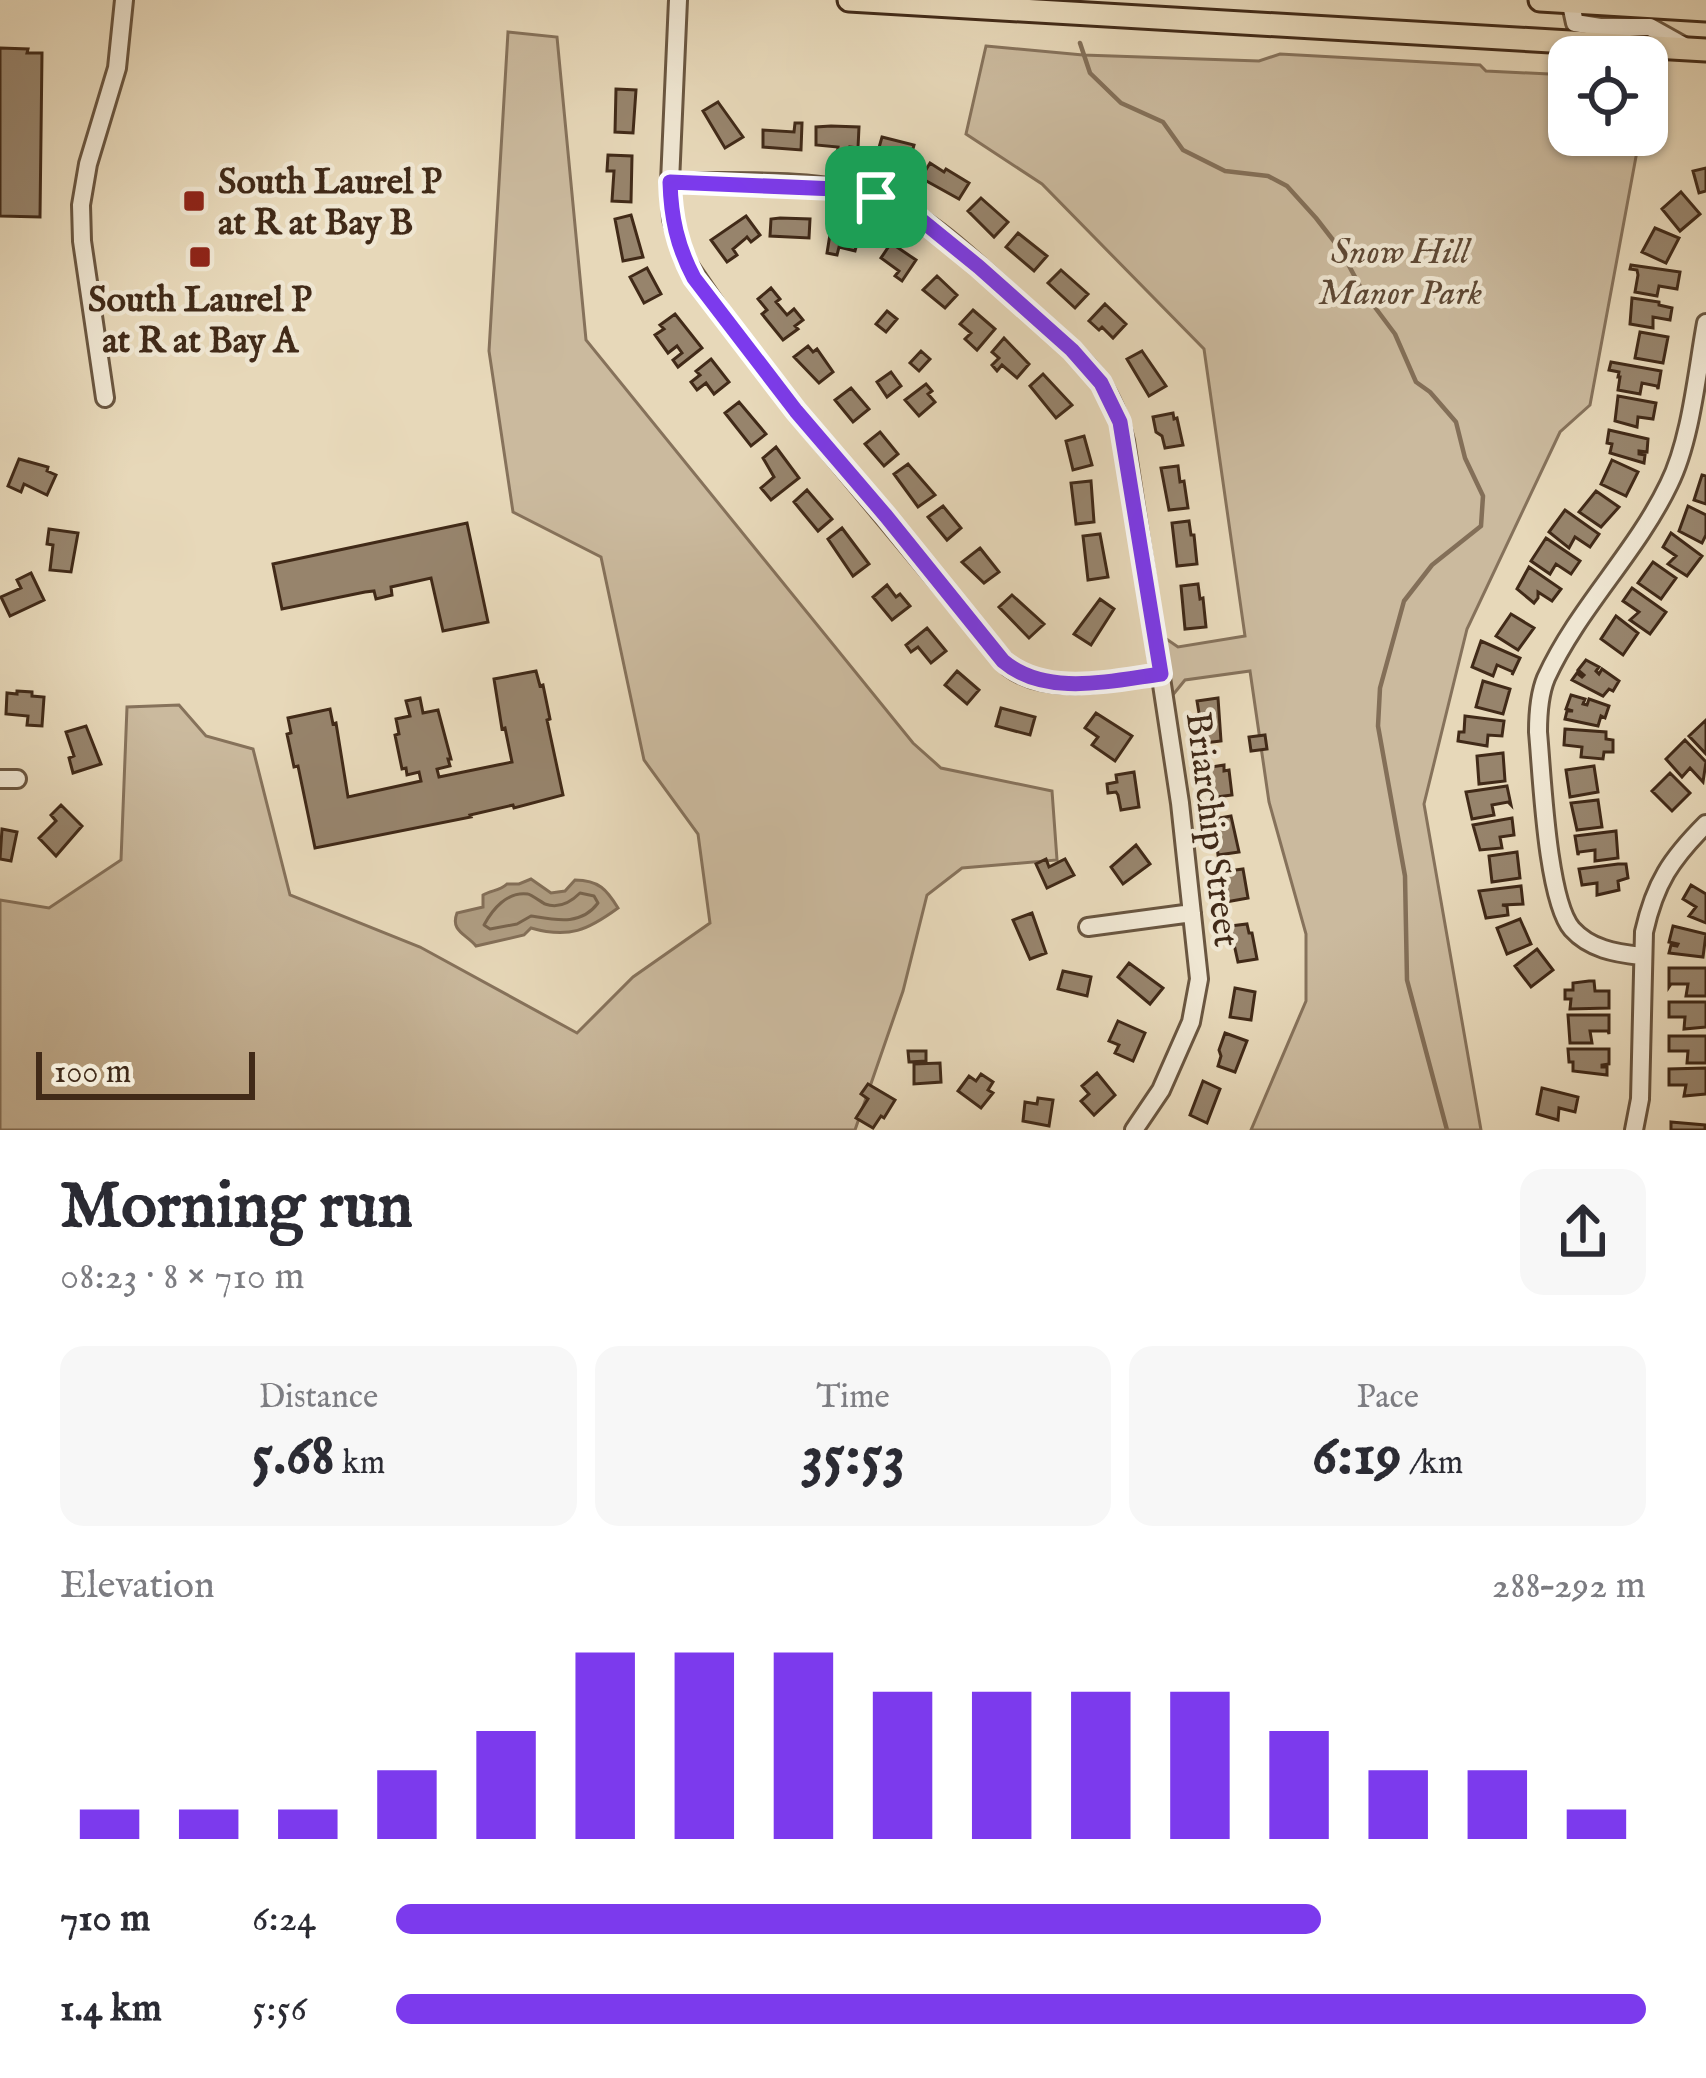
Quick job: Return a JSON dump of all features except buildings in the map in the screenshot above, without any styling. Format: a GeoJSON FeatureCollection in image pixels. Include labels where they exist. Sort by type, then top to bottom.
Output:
{"type":"FeatureCollection","features":[{"type":"Feature","properties":{"kind":"main road"},"geometry":{"type":"LineString","coordinates":[[849,0],[1697,49]]}},
{"type":"Feature","properties":{"kind":"main road"},"geometry":{"type":"LineString","coordinates":[[1540,0],[1706,10]]}},
{"type":"Feature","properties":{"kind":"street"},"geometry":{"type":"LineString","coordinates":[[105,398],[81,206],[88,164],[117,68],[124,0]]}},
{"type":"Feature","properties":{"kind":"street"},"geometry":{"type":"LineString","coordinates":[[678,0],[670,182],[675,232],[694,278],[796,411],[1003,661],[1027,677],[1054,682],[1161,674]]}},
{"type":"Feature","properties":{"kind":"street"},"geometry":{"type":"LineString","coordinates":[[1045,12],[1073,0]]}},
{"type":"Feature","properties":{"kind":"street"},"geometry":{"type":"LineString","coordinates":[[1570,1],[1575,23],[1650,28],[1697,49]]}},
{"type":"Feature","properties":{"kind":"street","name":"Briarchip Street"},"geometry":{"type":"LineString","coordinates":[[670,182],[836,189],[893,203],[979,267],[1072,350],[1101,383],[1120,422],[1180,803],[1199,979],[1191,1022],[1162,1090],[1134,1130]]}},
{"type":"Feature","properties":{"kind":"street"},"geometry":{"type":"LineString","coordinates":[[1641,956],[1601,949],[1575,932],[1563,916],[1553,880],[1538,712],[1546,679],[1568,640],[1645,528],[1672,478],[1706,323]]}},
{"type":"Feature","properties":{"kind":"street"},"geometry":{"type":"LineString","coordinates":[[1634,1130],[1640,1099],[1641,956],[1650,905],[1666,869],[1706,824]]}},
{"type":"Feature","properties":{"kind":"street"},"geometry":{"type":"LineString","coordinates":[[1088,927],[1192,913]]}},
{"type":"Feature","properties":{"kind":"green space"},"geometry":{"type":"Polygon","coordinates":[[[508,32],[557,37],[586,340],[913,743],[941,768],[1052,791],[1057,860],[962,868],[927,895],[903,991],[855,1130],[0,1130],[0,900],[49,908],[121,860],[127,707],[179,705],[206,736],[253,749],[290,895],[420,947],[577,1033],[633,977],[710,923],[698,834],[644,760],[601,557],[513,512],[489,351],[508,32]]]}},
{"type":"Feature","properties":{"kind":"green space","name":"Snow Hill Manor Park"},"geometry":{"type":"Polygon","coordinates":[[[986,46],[1083,55],[1259,61],[1280,54],[1480,65],[1486,71],[1548,74],[1548,156],[1636,156],[1590,405],[1560,432],[1467,629],[1424,804],[1481,1130],[1251,1130],[1306,1001],[1306,934],[1269,802],[1250,671],[1185,680],[1172,696],[1162,636],[1178,647],[1245,636],[1204,349],[1042,184],[966,134],[986,46]]]}},
{"type":"Feature","properties":{"kind":"water"},"geometry":{"type":"Polygon","coordinates":[[[531,879],[551,893],[565,891],[575,880],[596,884],[618,908],[578,930],[556,933],[531,928],[524,935],[476,946],[457,928],[457,913],[483,907],[483,895],[531,879]]]}},
{"type":"Feature","properties":{"kind":"waterway"},"geometry":{"type":"LineString","coordinates":[[1080,43],[1090,73],[1121,103],[1163,122],[1183,150],[1225,171],[1268,176],[1287,186],[1316,218],[1395,334],[1416,382],[1456,422],[1465,458],[1483,496],[1481,526],[1432,565],[1404,601],[1380,688],[1378,726],[1405,876],[1407,980],[1447,1130]]}},
{"type":"Feature","properties":{"kind":"place","name":"South Laurel P at R at Bay B"},"geometry":{"type":"Point","coordinates":[194,201]}},
{"type":"Feature","properties":{"kind":"place","name":"South Laurel P at R at Bay A"},"geometry":{"type":"Point","coordinates":[200,257]}},
{"type":"Feature","properties":{"kind":"route"},"geometry":{"type":"LineString","coordinates":[[670,182],[776,184],[876,197],[920,219],[979,267],[1088,366],[1112,401],[1125,441],[1161,674],[1054,682],[1016,672],[995,653],[796,411],[694,278],[678,245],[670,182]]}}]}
